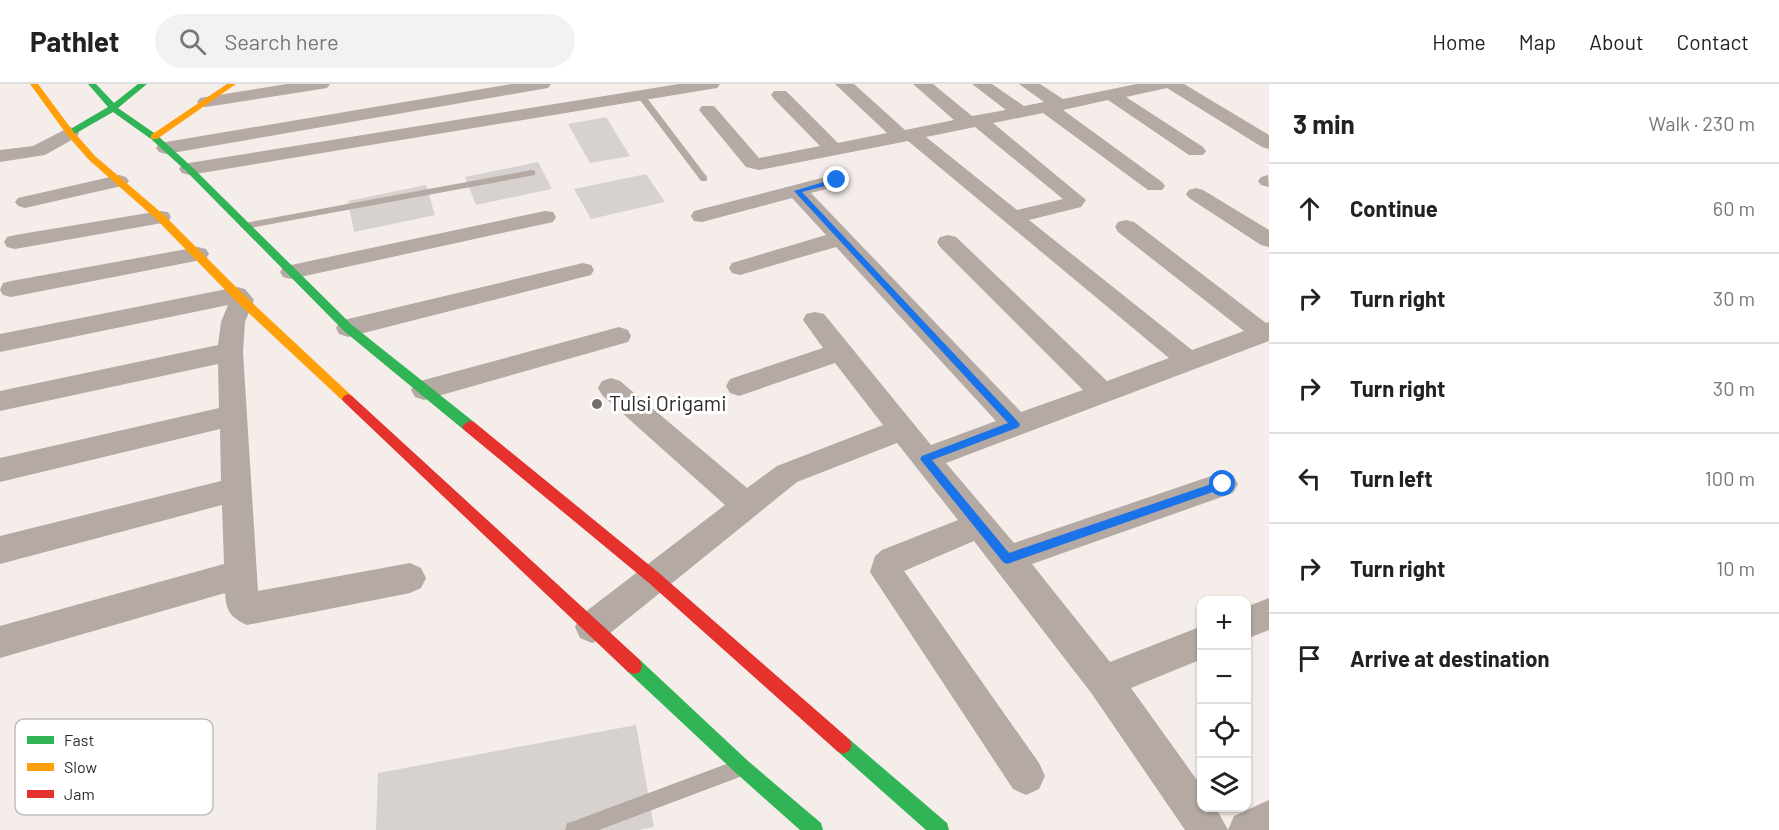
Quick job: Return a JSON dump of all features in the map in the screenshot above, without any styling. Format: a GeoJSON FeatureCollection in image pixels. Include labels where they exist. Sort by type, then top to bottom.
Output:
{"type":"FeatureCollection","features":[{"type":"Feature","properties":{"kind":"street"},"geometry":{"type":"LineString","coordinates":[[34,84],[70,133],[92,158],[160,217],[240,298],[742,767],[814,830]]}},
{"type":"Feature","properties":{"kind":"street"},"geometry":{"type":"LineString","coordinates":[[92,84],[113,108],[189,168],[348,328],[654,578],[940,830]]}},
{"type":"Feature","properties":{"kind":"street"},"geometry":{"type":"LineString","coordinates":[[0,156],[38,151],[113,108],[143,84]]}},
{"type":"Feature","properties":{"kind":"street"},"geometry":{"type":"LineString","coordinates":[[160,143],[206,102],[232,84]]}},
{"type":"Feature","properties":{"kind":"street"},"geometry":{"type":"LineString","coordinates":[[206,102],[321,84]]}},
{"type":"Feature","properties":{"kind":"street"},"geometry":{"type":"LineString","coordinates":[[160,143],[475,89],[542,84]]}},
{"type":"Feature","properties":{"kind":"street"},"geometry":{"type":"LineString","coordinates":[[189,168],[711,84]]}},
{"type":"Feature","properties":{"kind":"street"},"geometry":{"type":"LineString","coordinates":[[844,84],[907,136],[1013,217],[1189,361]]}},
{"type":"Feature","properties":{"kind":"street"},"geometry":{"type":"LineString","coordinates":[[922,84],[1076,200],[1074,203],[1013,217]]}},
{"type":"Feature","properties":{"kind":"street"},"geometry":{"type":"LineString","coordinates":[[981,84],[1022,113]]}},
{"type":"Feature","properties":{"kind":"street"},"geometry":{"type":"LineString","coordinates":[[1028,84],[1155,186]]}},
{"type":"Feature","properties":{"kind":"street"},"geometry":{"type":"LineString","coordinates":[[708,110],[756,164],[1055,107],[1114,91],[1164,84]]}},
{"type":"Feature","properties":{"kind":"street"},"geometry":{"type":"LineString","coordinates":[[1172,84],[1269,143]]}},
{"type":"Feature","properties":{"kind":"street"},"geometry":{"type":"LineString","coordinates":[[1114,91],[1196,151]]}},
{"type":"Feature","properties":{"kind":"street"},"geometry":{"type":"LineString","coordinates":[[780,95],[834,150]]}},
{"type":"Feature","properties":{"kind":"street"},"geometry":{"type":"LineString","coordinates":[[702,216],[837,180]]}},
{"type":"Feature","properties":{"kind":"street"},"geometry":{"type":"LineString","coordinates":[[26,202],[120,181]]}},
{"type":"Feature","properties":{"kind":"street"},"geometry":{"type":"LineString","coordinates":[[797,191],[1015,424]]}},
{"type":"Feature","properties":{"kind":"street"},"geometry":{"type":"LineString","coordinates":[[1196,194],[1269,240]]}},
{"type":"Feature","properties":{"kind":"street"},"geometry":{"type":"LineString","coordinates":[[15,242],[160,217]]}},
{"type":"Feature","properties":{"kind":"street"},"geometry":{"type":"LineString","coordinates":[[291,272],[545,217]]}},
{"type":"Feature","properties":{"kind":"street"},"geometry":{"type":"LineString","coordinates":[[1126,227],[1267,333]]}},
{"type":"Feature","properties":{"kind":"street"},"geometry":{"type":"LineString","coordinates":[[740,268],[841,238]]}},
{"type":"Feature","properties":{"kind":"street"},"geometry":{"type":"LineString","coordinates":[[948,242],[1102,392]]}},
{"type":"Feature","properties":{"kind":"street"},"geometry":{"type":"LineString","coordinates":[[11,289],[198,255]]}},
{"type":"Feature","properties":{"kind":"street"},"geometry":{"type":"LineString","coordinates":[[348,328],[583,270]]}},
{"type":"Feature","properties":{"kind":"street"},"geometry":{"type":"LineString","coordinates":[[0,343],[240,298]]}},
{"type":"Feature","properties":{"kind":"street"},"geometry":{"type":"LineString","coordinates":[[240,298],[231,329],[230,352],[242,605],[247,609],[410,578]]}},
{"type":"Feature","properties":{"kind":"street"},"geometry":{"type":"LineString","coordinates":[[815,320],[1104,682],[1208,830]]}},
{"type":"Feature","properties":{"kind":"street"},"geometry":{"type":"LineString","coordinates":[[925,459],[1267,333]]}},
{"type":"Feature","properties":{"kind":"street"},"geometry":{"type":"LineString","coordinates":[[424,390],[618,336]]}},
{"type":"Feature","properties":{"kind":"street"},"geometry":{"type":"LineString","coordinates":[[0,401],[230,352]]}},
{"type":"Feature","properties":{"kind":"street"},"geometry":{"type":"LineString","coordinates":[[739,386],[840,352]]}},
{"type":"Feature","properties":{"kind":"street"},"geometry":{"type":"LineString","coordinates":[[611,388],[746,505]]}},
{"type":"Feature","properties":{"kind":"street"},"geometry":{"type":"LineString","coordinates":[[0,470],[234,416]]}},
{"type":"Feature","properties":{"kind":"street"},"geometry":{"type":"LineString","coordinates":[[592,627],[746,505],[793,471],[901,430]]}},
{"type":"Feature","properties":{"kind":"street"},"geometry":{"type":"LineString","coordinates":[[1007,559],[1223,484]]}},
{"type":"Feature","properties":{"kind":"street"},"geometry":{"type":"LineString","coordinates":[[0,550],[237,489]]}},
{"type":"Feature","properties":{"kind":"street"},"geometry":{"type":"LineString","coordinates":[[979,525],[893,560],[886,566],[886,572],[1026,776]]}},
{"type":"Feature","properties":{"kind":"street"},"geometry":{"type":"LineString","coordinates":[[0,642],[241,574]]}},
{"type":"Feature","properties":{"kind":"street"},"geometry":{"type":"LineString","coordinates":[[1251,621],[1269,614]]}},
{"type":"Feature","properties":{"kind":"street"},"geometry":{"type":"LineString","coordinates":[[1104,682],[1197,644]]}},
{"type":"Feature","properties":{"kind":"street"},"geometry":{"type":"LineString","coordinates":[[1248,830],[1269,820]]}},
{"type":"Feature","properties":{"kind":"lane"},"geometry":{"type":"LineString","coordinates":[[641,96],[704,179]]}},
{"type":"Feature","properties":{"kind":"lane"},"geometry":{"type":"LineString","coordinates":[[245,226],[532,173]]}},
{"type":"Feature","properties":{"kind":"lane"},"geometry":{"type":"LineString","coordinates":[[574,830],[742,767]]}},
{"type":"Feature","properties":{"kind":"building"},"geometry":{"type":"Polygon","coordinates":[[[606,117],[630,156],[590,163],[568,124],[606,117]]]}},
{"type":"Feature","properties":{"kind":"building"},"geometry":{"type":"Polygon","coordinates":[[[538,162],[552,189],[476,205],[465,177],[538,162]]]}},
{"type":"Feature","properties":{"kind":"building"},"geometry":{"type":"Polygon","coordinates":[[[646,174],[665,202],[591,219],[574,189],[646,174]]]}},
{"type":"Feature","properties":{"kind":"building"},"geometry":{"type":"Polygon","coordinates":[[[426,185],[435,215],[354,232],[348,201],[426,185]]]}},
{"type":"Feature","properties":{"kind":"building"},"geometry":{"type":"Polygon","coordinates":[[[636,725],[654,827],[639,830],[376,830],[378,773],[636,725]]]}},
{"type":"Feature","properties":{"kind":"traffic: fast"},"geometry":{"type":"LineString","coordinates":[[92,84],[113,108],[154,137],[189,169],[348,328],[469,426]]}},
{"type":"Feature","properties":{"kind":"traffic: fast"},"geometry":{"type":"LineString","coordinates":[[70,133],[113,108],[143,84]]}},
{"type":"Feature","properties":{"kind":"traffic: fast"},"geometry":{"type":"LineString","coordinates":[[634,666],[742,767],[814,830]]}},
{"type":"Feature","properties":{"kind":"traffic: fast"},"geometry":{"type":"LineString","coordinates":[[843,745],[940,830]]}},
{"type":"Feature","properties":{"kind":"traffic: slow"},"geometry":{"type":"LineString","coordinates":[[34,84],[70,133],[92,158],[160,217],[242,300],[348,399]]}},
{"type":"Feature","properties":{"kind":"traffic: slow"},"geometry":{"type":"LineString","coordinates":[[154,137],[232,84]]}},
{"type":"Feature","properties":{"kind":"traffic: jam"},"geometry":{"type":"LineString","coordinates":[[348,399],[634,666]]}},
{"type":"Feature","properties":{"kind":"traffic: jam"},"geometry":{"type":"LineString","coordinates":[[469,426],[654,578],[843,745]]}},
{"type":"Feature","properties":{"kind":"place","name":"Tulsi Origami"},"geometry":{"type":"Point","coordinates":[597,404]}},
{"type":"Feature","properties":{"kind":"route"},"geometry":{"type":"LineString","coordinates":[[837,180],[797,191],[1015,424],[925,459],[1007,559],[1223,484]]}}]}
